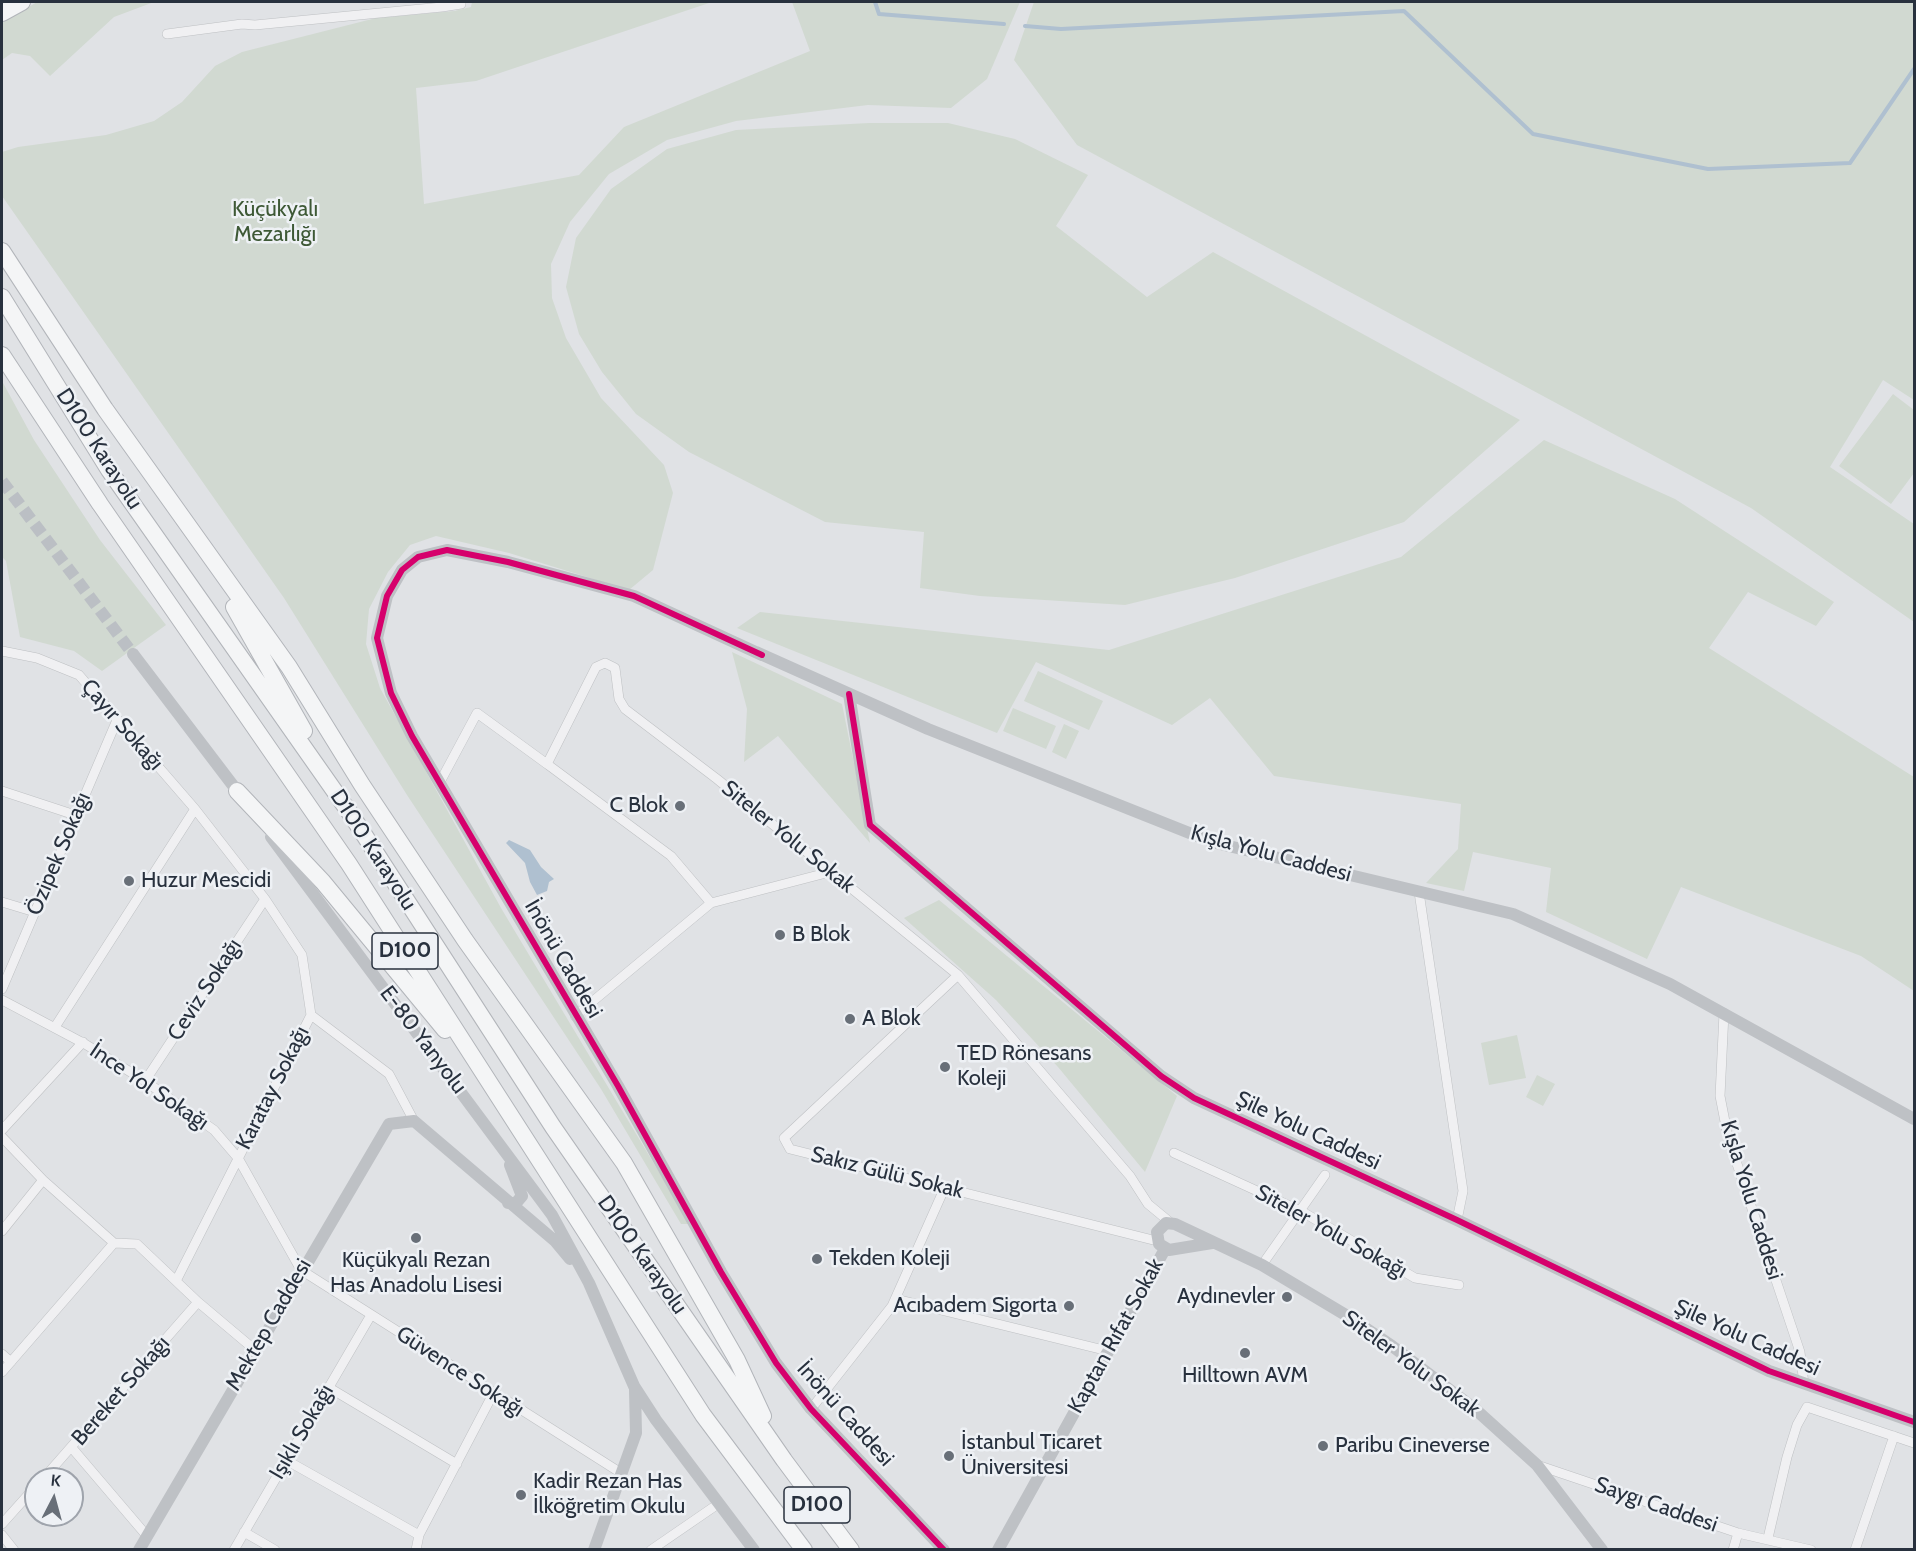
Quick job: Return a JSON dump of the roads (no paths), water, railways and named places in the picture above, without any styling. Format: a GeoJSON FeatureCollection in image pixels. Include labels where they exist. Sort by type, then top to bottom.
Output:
{"type":"FeatureCollection","features":[{"type":"Feature","properties":{"kind":"highway"},"geometry":{"type":"LineString","coordinates":[[2,13],[22,2]]}},
{"type":"Feature","properties":{"kind":"highway"},"geometry":{"type":"LineString","coordinates":[[3,253],[105,410],[289,667],[362,785],[518,1017],[624,1163],[737,1360],[784,1460]]}},
{"type":"Feature","properties":{"kind":"highway","name":"D100 Karayolu"},"geometry":{"type":"LineString","coordinates":[[2,297],[110,470],[352,816],[553,1127],[784,1460],[851,1550]]}},
{"type":"Feature","properties":{"kind":"highway","name":"D100 Karayolu"},"geometry":{"type":"LineString","coordinates":[[2,355],[106,513],[349,864],[703,1415],[804,1550]]}},
{"type":"Feature","properties":{"kind":"highway"},"geometry":{"type":"LineString","coordinates":[[172,503],[246,627],[352,816]]}},
{"type":"Feature","properties":{"kind":"highway"},"geometry":{"type":"LineString","coordinates":[[237,791],[322,882],[493,1089]]}},
{"type":"Feature","properties":{"kind":"street"},"geometry":{"type":"LineString","coordinates":[[166,34],[242,24],[255,26],[461,4],[461,2]]}},
{"type":"Feature","properties":{"kind":"street","name":"İnönü Caddesi"},"geometry":{"type":"LineString","coordinates":[[651,602],[508,562],[447,550],[418,557],[402,570],[387,597],[377,638],[391,693],[412,736],[618,1086],[721,1272],[776,1363],[811,1409],[944,1550]]}},
{"type":"Feature","properties":{"kind":"street","name":"Kışla Yolu Caddesi"},"geometry":{"type":"LineString","coordinates":[[651,602],[759,654],[939,733],[1212,842],[1513,914],[1670,984],[1914,1119]]}},
{"type":"Feature","properties":{"kind":"street","name":"Çayır Sokağı"},"geometry":{"type":"LineString","coordinates":[[2,651],[38,658],[79,675],[195,809]]}},
{"type":"Feature","properties":{"kind":"street","name":"E-80 Yanyolu"},"geometry":{"type":"LineString","coordinates":[[133,654],[500,1142],[552,1215],[585,1275],[634,1386],[656,1420],[754,1550]]}},
{"type":"Feature","properties":{"kind":"street","name":"Siteler Yolu Sokak"},"geometry":{"type":"LineString","coordinates":[[548,764],[596,667],[605,663],[615,668],[619,699],[625,709],[724,785],[958,975],[1130,1176],[1148,1204],[1175,1224],[1212,1244],[1262,1265],[1349,1317],[1392,1346],[1475,1410],[1537,1465],[1602,1550]]}},
{"type":"Feature","properties":{"kind":"street","name":"Şile Yolu Caddesi"},"geometry":{"type":"LineString","coordinates":[[849,694],[870,825],[1135,1056],[1194,1098],[1457,1220],[1748,1361],[1804,1384],[1914,1422]]}},
{"type":"Feature","properties":{"kind":"street"},"geometry":{"type":"LineString","coordinates":[[440,782],[477,713],[671,856],[711,903]]}},
{"type":"Feature","properties":{"kind":"street","name":"Özipek Sokağı"},"geometry":{"type":"LineString","coordinates":[[2,989],[117,720]]}},
{"type":"Feature","properties":{"kind":"street"},"geometry":{"type":"LineString","coordinates":[[2,791],[75,815]]}},
{"type":"Feature","properties":{"kind":"street"},"geometry":{"type":"LineString","coordinates":[[55,1027],[195,809]]}},
{"type":"Feature","properties":{"kind":"street","name":"Karatay Sokağı"},"geometry":{"type":"LineString","coordinates":[[176,1281],[311,1015],[300,951],[265,898],[195,809]]}},
{"type":"Feature","properties":{"kind":"street"},"geometry":{"type":"LineString","coordinates":[[575,1016],[711,903],[830,872]]}},
{"type":"Feature","properties":{"kind":"street"},"geometry":{"type":"LineString","coordinates":[[1419,892],[1463,1191],[1457,1220]]}},
{"type":"Feature","properties":{"kind":"street","name":"Ceviz Sokağı"},"geometry":{"type":"LineString","coordinates":[[145,1081],[265,898]]}},
{"type":"Feature","properties":{"kind":"street"},"geometry":{"type":"LineString","coordinates":[[2,902],[34,912]]}},
{"type":"Feature","properties":{"kind":"street","name":"Sakız Gülü Sokak"},"geometry":{"type":"LineString","coordinates":[[958,975],[784,1138],[790,1149],[945,1187],[1161,1245]]}},
{"type":"Feature","properties":{"kind":"street","name":"İnce Yol Sokağı"},"geometry":{"type":"LineString","coordinates":[[2,1000],[82,1042],[145,1081],[214,1130],[238,1158],[301,1270]]}},
{"type":"Feature","properties":{"kind":"street","name":"Kışla Yolu Caddesi"},"geometry":{"type":"LineString","coordinates":[[1724,1013],[1720,1096],[1728,1137],[1800,1352],[1804,1384]]}},
{"type":"Feature","properties":{"kind":"street"},"geometry":{"type":"LineString","coordinates":[[311,1015],[389,1074],[414,1121],[555,1241],[585,1275]]}},
{"type":"Feature","properties":{"kind":"street"},"geometry":{"type":"LineString","coordinates":[[2,1130],[82,1042]]}},
{"type":"Feature","properties":{"kind":"street","name":"Mektep Caddesi"},"geometry":{"type":"LineString","coordinates":[[139,1550],[383,1131],[394,1122],[414,1121]]}},
{"type":"Feature","properties":{"kind":"street"},"geometry":{"type":"LineString","coordinates":[[2,1137],[43,1180],[114,1242],[137,1244],[198,1302],[255,1350]]}},
{"type":"Feature","properties":{"kind":"street"},"geometry":{"type":"LineString","coordinates":[[500,1142],[522,1192],[519,1202],[508,1203]]}},
{"type":"Feature","properties":{"kind":"street","name":"Siteler Yolu Sokağı"},"geometry":{"type":"LineString","coordinates":[[1174,1153],[1301,1211],[1415,1278],[1459,1285]]}},
{"type":"Feature","properties":{"kind":"street"},"geometry":{"type":"LineString","coordinates":[[1262,1265],[1325,1175]]}},
{"type":"Feature","properties":{"kind":"street"},"geometry":{"type":"LineString","coordinates":[[2,1231],[43,1180]]}},
{"type":"Feature","properties":{"kind":"street"},"geometry":{"type":"LineString","coordinates":[[811,1409],[896,1299],[945,1187]]}},
{"type":"Feature","properties":{"kind":"street"},"geometry":{"type":"LineString","coordinates":[[1180,1247],[1184,1238],[1175,1224],[1159,1228],[1161,1245],[1173,1250],[1180,1247],[1212,1244]]}},
{"type":"Feature","properties":{"kind":"street"},"geometry":{"type":"LineString","coordinates":[[2,1372],[114,1242]]}},
{"type":"Feature","properties":{"kind":"street","name":"Kaptan Rıfat Sokak"},"geometry":{"type":"LineString","coordinates":[[998,1550],[1108,1351],[1161,1245]]}},
{"type":"Feature","properties":{"kind":"street","name":"Güvence Sokağı"},"geometry":{"type":"LineString","coordinates":[[301,1270],[621,1473]]}},
{"type":"Feature","properties":{"kind":"street"},"geometry":{"type":"LineString","coordinates":[[896,1299],[1108,1351]]}},
{"type":"Feature","properties":{"kind":"street","name":"Bereket Sokağı"},"geometry":{"type":"LineString","coordinates":[[54,1467],[198,1302]]}},
{"type":"Feature","properties":{"kind":"street","name":"Işıklı Sokağı"},"geometry":{"type":"LineString","coordinates":[[234,1550],[371,1315]]}},
{"type":"Feature","properties":{"kind":"street"},"geometry":{"type":"LineString","coordinates":[[2,1353],[11,1362]]}},
{"type":"Feature","properties":{"kind":"street"},"geometry":{"type":"LineString","coordinates":[[594,1550],[636,1433],[637,1400],[634,1386]]}},
{"type":"Feature","properties":{"kind":"street"},"geometry":{"type":"LineString","coordinates":[[328,1387],[457,1464]]}},
{"type":"Feature","properties":{"kind":"street"},"geometry":{"type":"LineString","coordinates":[[416,1550],[419,1535],[494,1394]]}},
{"type":"Feature","properties":{"kind":"street"},"geometry":{"type":"LineString","coordinates":[[1768,1538],[1787,1458],[1797,1425],[1807,1407],[1914,1443]]}},
{"type":"Feature","properties":{"kind":"street"},"geometry":{"type":"LineString","coordinates":[[636,1433],[644,1424],[656,1420]]}},
{"type":"Feature","properties":{"kind":"street"},"geometry":{"type":"LineString","coordinates":[[1855,1550],[1894,1436]]}},
{"type":"Feature","properties":{"kind":"street"},"geometry":{"type":"LineString","coordinates":[[72,1448],[147,1536]]}},
{"type":"Feature","properties":{"kind":"street"},"geometry":{"type":"LineString","coordinates":[[286,1460],[419,1535]]}},
{"type":"Feature","properties":{"kind":"street","name":"Saygı Caddesi"},"geometry":{"type":"LineString","coordinates":[[1537,1465],[1738,1533],[1768,1538],[1807,1549]]}},
{"type":"Feature","properties":{"kind":"street"},"geometry":{"type":"LineString","coordinates":[[2,1524],[24,1499]]}},
{"type":"Feature","properties":{"kind":"street"},"geometry":{"type":"LineString","coordinates":[[651,1550],[718,1504]]}},
{"type":"Feature","properties":{"kind":"street"},"geometry":{"type":"LineString","coordinates":[[244,1532],[275,1550]]}},
{"type":"Feature","properties":{"kind":"street"},"geometry":{"type":"LineString","coordinates":[[1733,1550],[1738,1533]]}},
{"type":"Feature","properties":{"kind":"street"},"geometry":{"type":"LineString","coordinates":[[2,1535],[14,1550]]}},
{"type":"Feature","properties":{"kind":"street"},"geometry":{"type":"LineString","coordinates":[[668,1539],[674,1550]]}},
{"type":"Feature","properties":{"kind":"water"},"geometry":{"type":"Polygon","coordinates":[[[509,840],[530,850],[541,867],[554,879],[549,882],[547,891],[537,895],[530,882],[525,863],[506,843],[509,840]]]}},
{"type":"Feature","properties":{"kind":"waterway"},"geometry":{"type":"LineString","coordinates":[[875,2],[879,14],[1004,24]]}},
{"type":"Feature","properties":{"kind":"waterway"},"geometry":{"type":"LineString","coordinates":[[1025,26],[1061,29],[1404,11],[1533,134],[1708,169],[1850,163],[1914,69]]}},
{"type":"Feature","properties":{"kind":"tunnel"},"geometry":{"type":"LineString","coordinates":[[2,481],[133,654]]}},
{"type":"Feature","properties":{"kind":"place","name":"C Blok"},"geometry":{"type":"Point","coordinates":[680,806]}},
{"type":"Feature","properties":{"kind":"place","name":"Huzur Mescidi"},"geometry":{"type":"Point","coordinates":[129,881]}},
{"type":"Feature","properties":{"kind":"place","name":"B Blok"},"geometry":{"type":"Point","coordinates":[780,935]}},
{"type":"Feature","properties":{"kind":"place","name":"A Blok"},"geometry":{"type":"Point","coordinates":[850,1019]}},
{"type":"Feature","properties":{"kind":"place","name":"TED Rönesans Koleji"},"geometry":{"type":"Point","coordinates":[945,1067]}},
{"type":"Feature","properties":{"kind":"place","name":"Küçükyalı Rezan Has Anadolu Lisesi"},"geometry":{"type":"Point","coordinates":[416,1238]}},
{"type":"Feature","properties":{"kind":"place","name":"Tekden Koleji"},"geometry":{"type":"Point","coordinates":[817,1259]}},
{"type":"Feature","properties":{"kind":"place","name":"Aydınevler"},"geometry":{"type":"Point","coordinates":[1287,1297]}},
{"type":"Feature","properties":{"kind":"place","name":"Acıbadem Sigorta"},"geometry":{"type":"Point","coordinates":[1069,1306]}},
{"type":"Feature","properties":{"kind":"place","name":"Hilltown AVM"},"geometry":{"type":"Point","coordinates":[1245,1353]}},
{"type":"Feature","properties":{"kind":"place","name":"Paribu Cineverse"},"geometry":{"type":"Point","coordinates":[1323,1446]}},
{"type":"Feature","properties":{"kind":"place","name":"İstanbul Ticaret Üniversitesi"},"geometry":{"type":"Point","coordinates":[949,1456]}},
{"type":"Feature","properties":{"kind":"place","name":"Kadir Rezan Has İlköğretim Okulu"},"geometry":{"type":"Point","coordinates":[521,1495]}},
{"type":"Feature","properties":{"kind":"park label","name":"Küçükyalı Mezarlığı"},"geometry":{"type":"Point","coordinates":[275,222]}}]}
